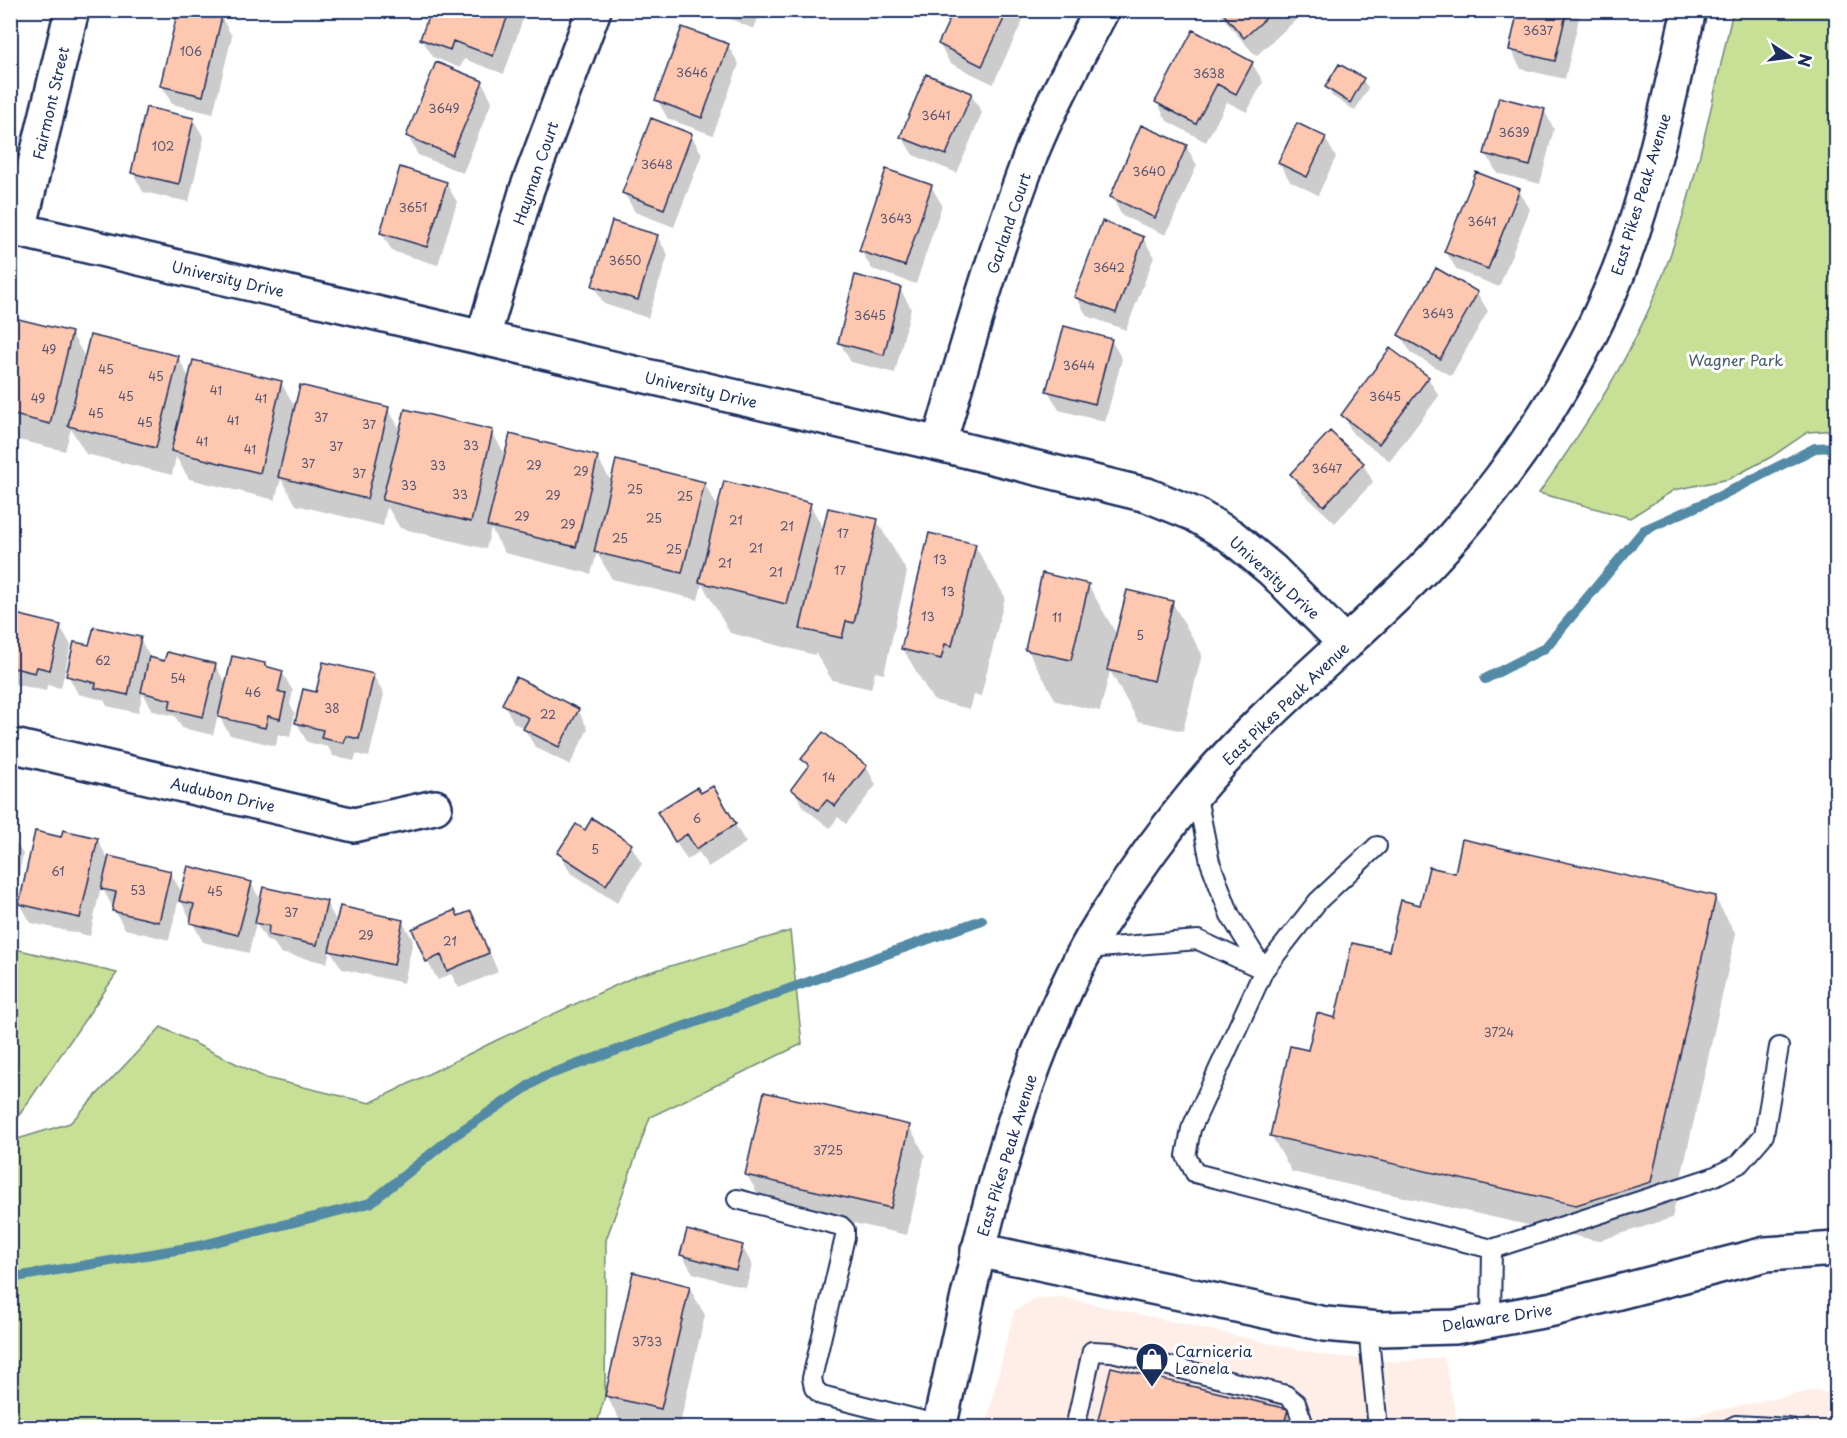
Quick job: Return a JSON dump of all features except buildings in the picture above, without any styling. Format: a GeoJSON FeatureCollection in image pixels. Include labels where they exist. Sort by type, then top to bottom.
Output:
{"type":"FeatureCollection","features":[{"type":"Feature","properties":{"kind":"street","name":"Fairmont Street"},"geometry":{"type":"LineString","coordinates":[[15,229],[72,10]]}},
{"type":"Feature","properties":{"kind":"street","name":"Hayman Court"},"geometry":{"type":"LineString","coordinates":[[483,337],[527,189],[594,10]]}},
{"type":"Feature","properties":{"kind":"street","name":"Garland Court"},"geometry":{"type":"LineString","coordinates":[[939,444],[968,341],[1034,147],[1102,10]]}},
{"type":"Feature","properties":{"kind":"street","name":"East Pikes Peak Avenue"},"geometry":{"type":"LineString","coordinates":[[940,1426],[978,1250],[1008,1139],[1035,1060],[1067,985],[1106,916],[1163,832],[1196,792],[1261,723],[1346,644],[1431,560],[1511,464],[1555,398],[1593,328],[1618,272],[1660,139],[1689,10]]}},
{"type":"Feature","properties":{"kind":"street","name":"University Drive"},"geometry":{"type":"LineString","coordinates":[[15,229],[939,444],[1148,495],[1194,514],[1231,536],[1272,570],[1346,644]]}},
{"type":"Feature","properties":{"kind":"street","name":"Audubon Drive"},"geometry":{"type":"LineString","coordinates":[[10,745],[354,825],[435,807]]}},
{"type":"Feature","properties":{"kind":"street","name":"Delaware Drive"},"geometry":{"type":"LineString","coordinates":[[978,1250],[1325,1324],[1368,1328],[1455,1327],[1553,1309],[1766,1254],[1836,1249]]}},
{"type":"Feature","properties":{"kind":"lane"},"geometry":{"type":"LineString","coordinates":[[1196,792],[1210,862],[1230,915],[1264,970]]}},
{"type":"Feature","properties":{"kind":"lane"},"geometry":{"type":"LineString","coordinates":[[1377,846],[1318,901],[1264,970],[1191,1129],[1186,1156],[1195,1173],[1492,1249],[1713,1177],[1739,1164],[1764,1135],[1779,1047]]}},
{"type":"Feature","properties":{"kind":"lane"},"geometry":{"type":"LineString","coordinates":[[1087,949],[1198,940],[1264,970]]}},
{"type":"Feature","properties":{"kind":"lane"},"geometry":{"type":"LineString","coordinates":[[737,1200],[841,1226],[844,1230],[845,1237],[812,1378],[814,1388],[821,1395],[940,1426]]}},
{"type":"Feature","properties":{"kind":"lane"},"geometry":{"type":"LineString","coordinates":[[1491,1320],[1492,1249]]}},
{"type":"Feature","properties":{"kind":"lane"},"geometry":{"type":"LineString","coordinates":[[1368,1328],[1378,1428]]}},
{"type":"Feature","properties":{"kind":"lane"},"geometry":{"type":"LineString","coordinates":[[1075,1428],[1092,1351],[1112,1352],[1286,1395],[1296,1403],[1305,1428]]}},
{"type":"Feature","properties":{"kind":"lane"},"geometry":{"type":"LineString","coordinates":[[1730,1428],[1736,1425],[1789,1428]]}},
{"type":"Feature","properties":{"kind":"shaded area"},"geometry":{"type":"Polygon","coordinates":[[[1061,1297],[1323,1355],[1399,1362],[1444,1357],[1458,1427],[985,1428],[1014,1311],[1037,1298],[1061,1297]]]}},
{"type":"Feature","properties":{"kind":"shaded area"},"geometry":{"type":"Polygon","coordinates":[[[1816,1390],[1836,1395],[1836,1427],[1669,1428],[1679,1418],[1816,1390]]]}},
{"type":"Feature","properties":{"kind":"green space","name":"Wagner Park"},"geometry":{"type":"Polygon","coordinates":[[[1733,11],[1836,11],[1836,430],[1808,432],[1771,457],[1729,479],[1674,490],[1630,518],[1539,493],[1607,390],[1636,336],[1661,280],[1684,214],[1733,11]]]}},
{"type":"Feature","properties":{"kind":"green space"},"geometry":{"type":"Polygon","coordinates":[[[790,931],[802,1044],[650,1117],[606,1240],[605,1396],[596,1427],[11,1427],[11,1141],[70,1123],[161,1027],[266,1078],[370,1103],[497,1040],[636,976],[790,931]]]}},
{"type":"Feature","properties":{"kind":"green space"},"geometry":{"type":"Polygon","coordinates":[[[10,948],[117,973],[11,1127],[10,948]]]}},
{"type":"Feature","properties":{"kind":"waterway"},"geometry":{"type":"LineString","coordinates":[[1485,679],[1545,648],[1644,530],[1718,497],[1815,448],[1836,447]]}},
{"type":"Feature","properties":{"kind":"waterway"},"geometry":{"type":"LineString","coordinates":[[10,1278],[199,1246],[370,1203],[452,1137],[542,1077],[982,920]]}},
{"type":"Feature","properties":{"kind":"place","name":"Carniceria Leonela"},"geometry":{"type":"Point","coordinates":[1152,1388]}}]}
